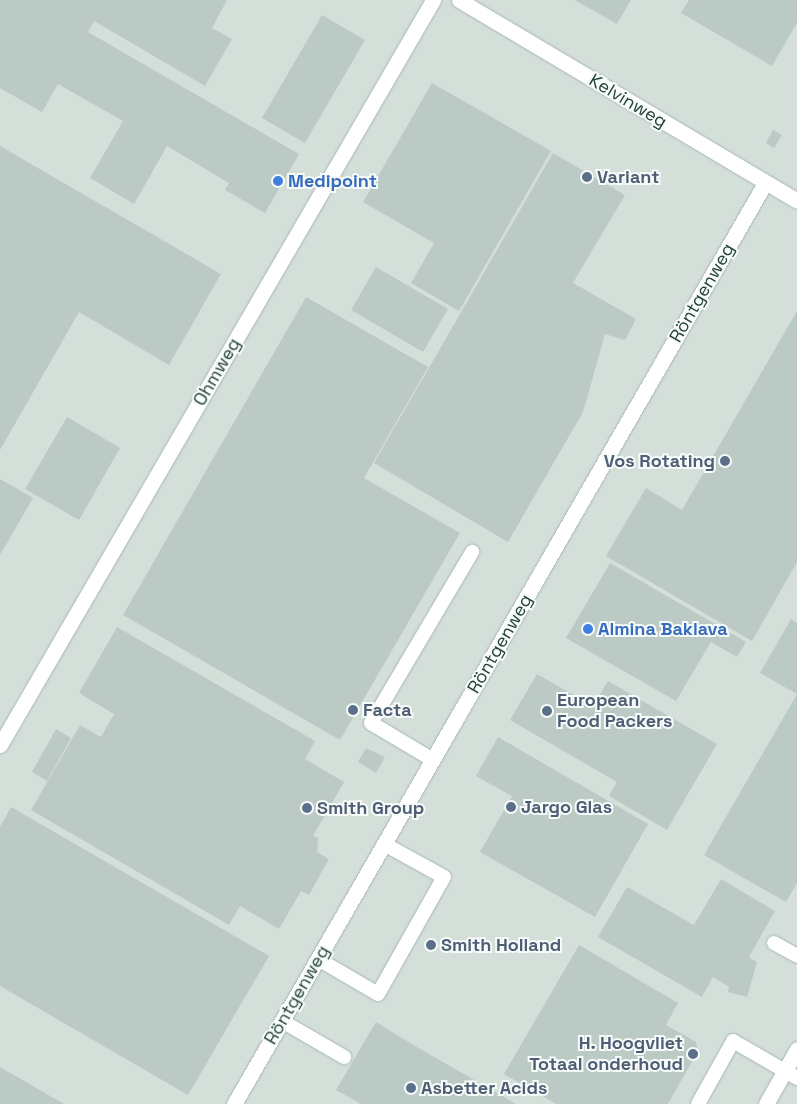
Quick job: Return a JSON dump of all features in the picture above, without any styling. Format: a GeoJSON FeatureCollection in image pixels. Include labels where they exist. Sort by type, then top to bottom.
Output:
{"type":"FeatureCollection","features":[{"type":"Feature","properties":{"kind":"street","name":"Ohmweg"},"geometry":{"type":"LineString","coordinates":[[0,745],[433,0]]}},
{"type":"Feature","properties":{"kind":"street","name":"Kelvinweg"},"geometry":{"type":"LineString","coordinates":[[459,0],[797,202]]}},
{"type":"Feature","properties":{"kind":"street","name":"Röntgenweg"},"geometry":{"type":"LineString","coordinates":[[234,1104],[765,183]]}},
{"type":"Feature","properties":{"kind":"street"},"geometry":{"type":"LineString","coordinates":[[766,1104],[791,1074],[797,1049]]}},
{"type":"Feature","properties":{"kind":"lane"},"geometry":{"type":"LineString","coordinates":[[433,760],[371,723],[472,552]]}},
{"type":"Feature","properties":{"kind":"lane"},"geometry":{"type":"LineString","coordinates":[[318,959],[378,994],[444,878],[384,844]]}},
{"type":"Feature","properties":{"kind":"lane"},"geometry":{"type":"LineString","coordinates":[[774,943],[797,956]]}},
{"type":"Feature","properties":{"kind":"lane"},"geometry":{"type":"LineString","coordinates":[[282,1021],[344,1057]]}},
{"type":"Feature","properties":{"kind":"lane"},"geometry":{"type":"LineString","coordinates":[[698,1104],[733,1041],[791,1074]]}},
{"type":"Feature","properties":{"kind":"shaded area"},"geometry":{"type":"Polygon","coordinates":[[[0,0],[797,0],[797,1104],[0,1104],[0,0]]]}},
{"type":"Feature","properties":{"kind":"building"},"geometry":{"type":"Polygon","coordinates":[[[0,0],[227,0],[212,28],[232,39],[205,86],[94,21],[88,32],[299,154],[265,213],[225,190],[229,183],[167,146],[134,204],[90,178],[123,121],[58,84],[42,112],[0,88],[0,0]]]}},
{"type":"Feature","properties":{"kind":"building"},"geometry":{"type":"Polygon","coordinates":[[[575,0],[631,0],[617,24],[575,0]]]}},
{"type":"Feature","properties":{"kind":"building"},"geometry":{"type":"Polygon","coordinates":[[[689,0],[797,0],[797,23],[772,66],[681,13],[689,0]]]}},
{"type":"Feature","properties":{"kind":"building"},"geometry":{"type":"Polygon","coordinates":[[[322,15],[365,40],[305,143],[262,118],[322,15]]]}},
{"type":"Feature","properties":{"kind":"building"},"geometry":{"type":"Polygon","coordinates":[[[432,83],[551,151],[459,311],[411,283],[434,243],[363,202],[432,83]]]}},
{"type":"Feature","properties":{"kind":"building"},"geometry":{"type":"Polygon","coordinates":[[[773,130],[782,135],[774,148],[766,143],[773,130]]]}},
{"type":"Feature","properties":{"kind":"building"},"geometry":{"type":"Polygon","coordinates":[[[0,146],[221,274],[169,365],[79,312],[0,450],[0,146]]]}},
{"type":"Feature","properties":{"kind":"building"},"geometry":{"type":"Polygon","coordinates":[[[553,153],[625,195],[573,283],[636,319],[625,340],[605,334],[583,412],[508,542],[374,463],[553,153]]]}},
{"type":"Feature","properties":{"kind":"building"},"geometry":{"type":"Polygon","coordinates":[[[376,267],[448,309],[423,352],[351,310],[376,267]]]}},
{"type":"Feature","properties":{"kind":"building"},"geometry":{"type":"Polygon","coordinates":[[[306,297],[428,367],[364,478],[460,533],[340,740],[123,615],[306,297]]]}},
{"type":"Feature","properties":{"kind":"building"},"geometry":{"type":"Polygon","coordinates":[[[797,311],[797,562],[752,641],[606,556],[646,488],[682,510],[797,311]]]}},
{"type":"Feature","properties":{"kind":"building"},"geometry":{"type":"Polygon","coordinates":[[[67,417],[120,448],[79,520],[25,489],[67,417]]]}},
{"type":"Feature","properties":{"kind":"building"},"geometry":{"type":"Polygon","coordinates":[[[0,479],[33,498],[0,555],[0,479]]]}},
{"type":"Feature","properties":{"kind":"building"},"geometry":{"type":"Polygon","coordinates":[[[610,563],[746,642],[737,657],[711,642],[676,701],[566,638],[610,563]]]}},
{"type":"Feature","properties":{"kind":"building"},"geometry":{"type":"Polygon","coordinates":[[[791,619],[797,623],[797,694],[760,673],[791,619]]]}},
{"type":"Feature","properties":{"kind":"building"},"geometry":{"type":"Polygon","coordinates":[[[117,627],[315,741],[305,759],[344,782],[313,836],[318,838],[317,852],[329,859],[309,895],[301,891],[279,929],[240,906],[229,925],[31,810],[80,725],[101,737],[114,714],[79,693],[117,627]]]}},
{"type":"Feature","properties":{"kind":"building"},"geometry":{"type":"Polygon","coordinates":[[[537,674],[593,706],[608,681],[717,744],[667,830],[609,796],[617,782],[510,720],[537,674]]]}},
{"type":"Feature","properties":{"kind":"building"},"geometry":{"type":"Polygon","coordinates":[[[797,694],[797,883],[786,902],[704,855],[797,694]]]}},
{"type":"Feature","properties":{"kind":"building"},"geometry":{"type":"Polygon","coordinates":[[[56,729],[71,738],[47,781],[32,772],[56,729]]]}},
{"type":"Feature","properties":{"kind":"building"},"geometry":{"type":"Polygon","coordinates":[[[498,737],[648,824],[595,917],[480,852],[512,796],[476,776],[498,737]]]}},
{"type":"Feature","properties":{"kind":"building"},"geometry":{"type":"Polygon","coordinates":[[[366,748],[385,757],[376,773],[358,762],[366,748]]]}},
{"type":"Feature","properties":{"kind":"building"},"geometry":{"type":"Polygon","coordinates":[[[11,807],[269,956],[188,1095],[0,986],[0,827],[11,807]]]}},
{"type":"Feature","properties":{"kind":"building"},"geometry":{"type":"Polygon","coordinates":[[[721,879],[775,911],[749,957],[757,962],[747,997],[728,992],[729,987],[713,977],[702,997],[598,937],[627,887],[694,925],[721,879]]]}},
{"type":"Feature","properties":{"kind":"building"},"geometry":{"type":"Polygon","coordinates":[[[579,945],[678,1003],[666,1025],[696,1042],[698,1051],[668,1104],[556,1104],[504,1074],[579,945]]]}},
{"type":"Feature","properties":{"kind":"building"},"geometry":{"type":"Polygon","coordinates":[[[376,1022],[516,1104],[361,1104],[336,1090],[376,1022]]]}},
{"type":"Feature","properties":{"kind":"building"},"geometry":{"type":"Polygon","coordinates":[[[0,1067],[64,1104],[0,1104],[0,1067]]]}},
{"type":"Feature","properties":{"kind":"place","name":"Variant"},"geometry":{"type":"Point","coordinates":[587,177]}},
{"type":"Feature","properties":{"kind":"place","name":"Medipoint"},"geometry":{"type":"Point","coordinates":[278,181]}},
{"type":"Feature","properties":{"kind":"place","name":"Vos Rotating"},"geometry":{"type":"Point","coordinates":[725,461]}},
{"type":"Feature","properties":{"kind":"place","name":"Almina Baklava"},"geometry":{"type":"Point","coordinates":[588,629]}},
{"type":"Feature","properties":{"kind":"place","name":"Facta"},"geometry":{"type":"Point","coordinates":[353,710]}},
{"type":"Feature","properties":{"kind":"place","name":"European Food Packers"},"geometry":{"type":"Point","coordinates":[547,711]}},
{"type":"Feature","properties":{"kind":"place","name":"Jargo Glas"},"geometry":{"type":"Point","coordinates":[511,807]}},
{"type":"Feature","properties":{"kind":"place","name":"Smith Group"},"geometry":{"type":"Point","coordinates":[307,808]}},
{"type":"Feature","properties":{"kind":"place","name":"Smith Holland"},"geometry":{"type":"Point","coordinates":[431,945]}},
{"type":"Feature","properties":{"kind":"place","name":"H. Hoogvliet Totaal onderhoud"},"geometry":{"type":"Point","coordinates":[693,1054]}},
{"type":"Feature","properties":{"kind":"place","name":"Asbetter Acids"},"geometry":{"type":"Point","coordinates":[411,1088]}}]}
